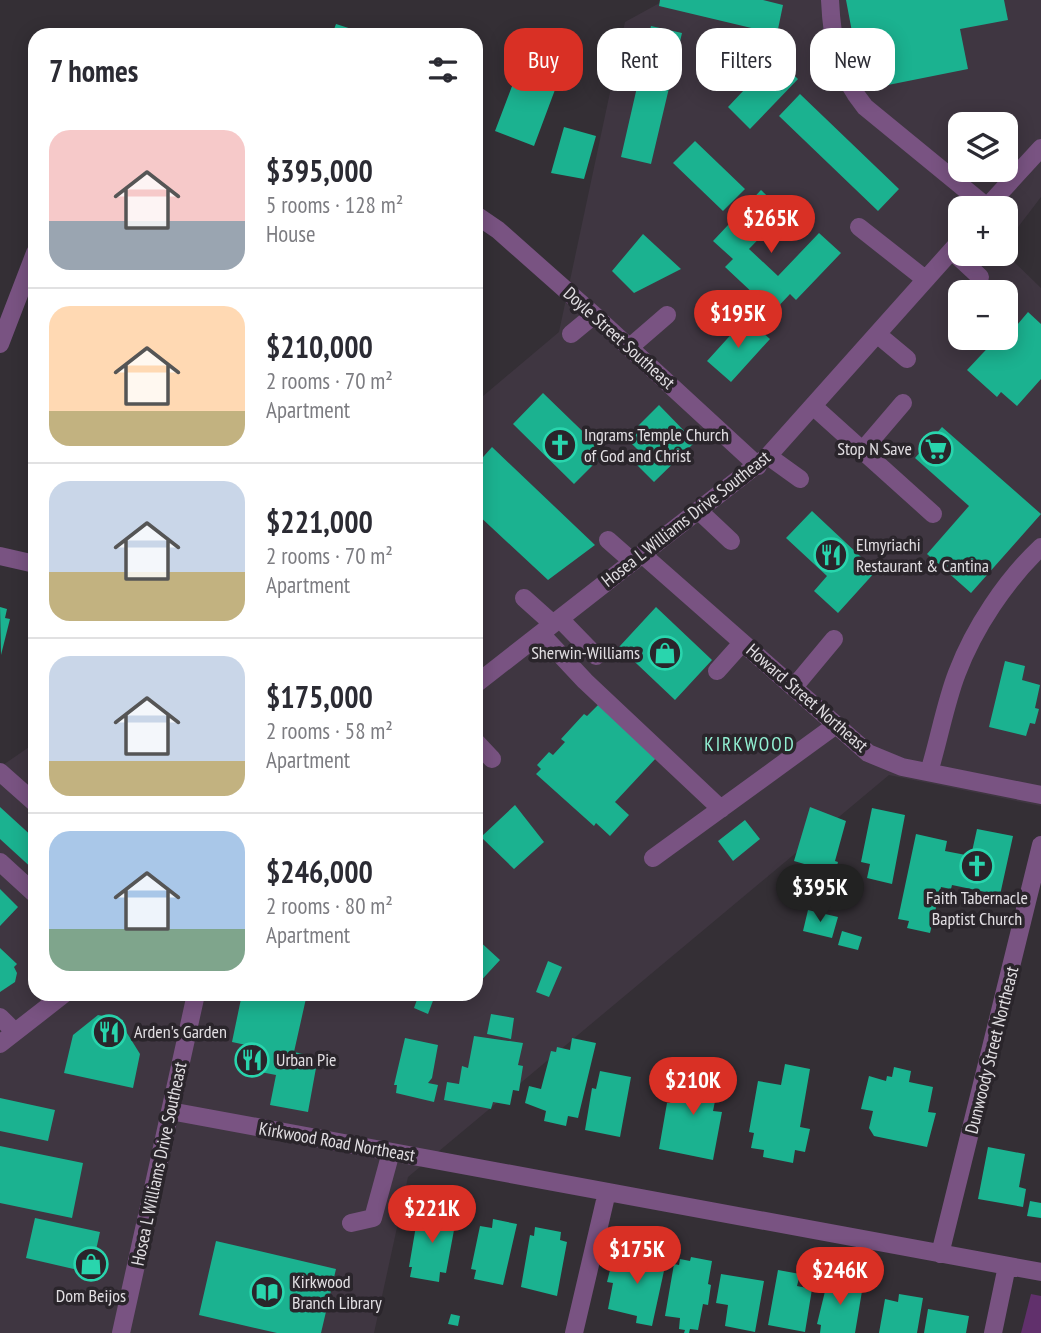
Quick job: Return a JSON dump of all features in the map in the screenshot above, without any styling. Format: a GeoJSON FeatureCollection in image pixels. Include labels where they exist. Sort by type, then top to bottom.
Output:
{"type":"FeatureCollection","features":[{"type":"Feature","properties":{"kind":"street"},"geometry":{"type":"LineString","coordinates":[[830,0],[832,41],[851,91],[865,107],[973,196]]}},
{"type":"Feature","properties":{"kind":"street"},"geometry":{"type":"LineString","coordinates":[[999,196],[1039,154]]}},
{"type":"Feature","properties":{"kind":"street","name":"Doyle Street Southeast"},"geometry":{"type":"LineString","coordinates":[[483,220],[763,461],[800,479]]}},
{"type":"Feature","properties":{"kind":"street"},"geometry":{"type":"LineString","coordinates":[[859,227],[925,279]]}},
{"type":"Feature","properties":{"kind":"street","name":"Hosea L Williams Drive Southeast"},"geometry":{"type":"LineString","coordinates":[[483,679],[763,461],[948,254]]}},
{"type":"Feature","properties":{"kind":"street"},"geometry":{"type":"LineString","coordinates":[[972,266],[981,277]]}},
{"type":"Feature","properties":{"kind":"street"},"geometry":{"type":"LineString","coordinates":[[0,344],[28,271]]}},
{"type":"Feature","properties":{"kind":"street"},"geometry":{"type":"LineString","coordinates":[[571,334],[594,315]]}},
{"type":"Feature","properties":{"kind":"street"},"geometry":{"type":"LineString","coordinates":[[630,347],[667,315]]}},
{"type":"Feature","properties":{"kind":"street"},"geometry":{"type":"LineString","coordinates":[[877,334],[906,359]]}},
{"type":"Feature","properties":{"kind":"street"},"geometry":{"type":"LineString","coordinates":[[862,451],[903,403]]}},
{"type":"Feature","properties":{"kind":"street"},"geometry":{"type":"LineString","coordinates":[[813,407],[933,514]]}},
{"type":"Feature","properties":{"kind":"street"},"geometry":{"type":"LineString","coordinates":[[699,511],[731,541]]}},
{"type":"Feature","properties":{"kind":"street","name":"Howard Street Northeast"},"geometry":{"type":"LineString","coordinates":[[608,540],[638,559],[742,643],[868,753],[902,766],[1041,795]]}},
{"type":"Feature","properties":{"kind":"street"},"geometry":{"type":"LineString","coordinates":[[929,772],[956,675],[969,643],[1012,581],[1041,547]]}},
{"type":"Feature","properties":{"kind":"street"},"geometry":{"type":"LineString","coordinates":[[0,556],[28,562]]}},
{"type":"Feature","properties":{"kind":"street"},"geometry":{"type":"LineString","coordinates":[[524,598],[551,626],[585,681],[721,809]]}},
{"type":"Feature","properties":{"kind":"street"},"geometry":{"type":"LineString","coordinates":[[551,626],[596,656]]}},
{"type":"Feature","properties":{"kind":"street"},"geometry":{"type":"LineString","coordinates":[[794,687],[834,639]]}},
{"type":"Feature","properties":{"kind":"street"},"geometry":{"type":"LineString","coordinates":[[717,671],[742,643]]}},
{"type":"Feature","properties":{"kind":"street"},"geometry":{"type":"LineString","coordinates":[[653,858],[836,725]]}},
{"type":"Feature","properties":{"kind":"street"},"geometry":{"type":"LineString","coordinates":[[483,749],[492,759]]}},
{"type":"Feature","properties":{"kind":"street"},"geometry":{"type":"LineString","coordinates":[[0,772],[28,797]]}},
{"type":"Feature","properties":{"kind":"street","name":"Dunwoody Street Northeast"},"geometry":{"type":"LineString","coordinates":[[940,1254],[1041,845]]}},
{"type":"Feature","properties":{"kind":"street"},"geometry":{"type":"LineString","coordinates":[[0,862],[28,888]]}},
{"type":"Feature","properties":{"kind":"street"},"geometry":{"type":"LineString","coordinates":[[0,1044],[55,1001]]}},
{"type":"Feature","properties":{"kind":"street","name":"Hosea L Williams Drive Southeast"},"geometry":{"type":"LineString","coordinates":[[121,1333],[194,1001]]}},
{"type":"Feature","properties":{"kind":"street"},"geometry":{"type":"LineString","coordinates":[[0,1017],[15,1032]]}},
{"type":"Feature","properties":{"kind":"street","name":"Kirkwood Road Northeast"},"geometry":{"type":"LineString","coordinates":[[170,1111],[1041,1272]]}},
{"type":"Feature","properties":{"kind":"street"},"geometry":{"type":"LineString","coordinates":[[351,1223],[373,1218],[391,1152]]}},
{"type":"Feature","properties":{"kind":"street"},"geometry":{"type":"LineString","coordinates":[[574,1333],[607,1192]]}},
{"type":"Feature","properties":{"kind":"street"},"geometry":{"type":"LineString","coordinates":[[993,1333],[1007,1266]]}},
{"type":"Feature","properties":{"kind":"shaded area"},"geometry":{"type":"Polygon","coordinates":[[[665,0],[1041,0],[1041,197],[1018,227],[1018,196],[948,196],[948,266],[1018,266],[1041,288],[1041,806],[889,775],[408,1177],[374,1333],[0,1333],[0,767],[28,748],[28,1001],[483,1001],[483,396],[559,332],[610,91],[682,91],[682,28],[624,28],[625,22],[665,0]]]}},
{"type":"Feature","properties":{"kind":"shaded area"},"geometry":{"type":"Polygon","coordinates":[[[1031,1294],[1041,1296],[1041,1333],[1021,1333],[1031,1294]]]}},
{"type":"Feature","properties":{"kind":"building"},"geometry":{"type":"Polygon","coordinates":[[[660,0],[763,0],[783,5],[778,28],[752,28],[659,6],[660,0]]]}},
{"type":"Feature","properties":{"kind":"building"},"geometry":{"type":"Polygon","coordinates":[[[846,0],[1004,0],[1008,20],[960,29],[968,69],[895,84],[895,28],[851,28],[846,0]]]}},
{"type":"Feature","properties":{"kind":"building"},"geometry":{"type":"Polygon","coordinates":[[[510,91],[555,91],[534,146],[495,131],[510,91]]]}},
{"type":"Feature","properties":{"kind":"building"},"geometry":{"type":"Polygon","coordinates":[[[636,91],[668,91],[651,164],[621,157],[636,91]]]}},
{"type":"Feature","properties":{"kind":"building"},"geometry":{"type":"Polygon","coordinates":[[[743,91],[786,91],[750,129],[728,107],[743,91]]]}},
{"type":"Feature","properties":{"kind":"building"},"geometry":{"type":"Polygon","coordinates":[[[800,94],[899,189],[878,211],[779,116],[800,94]]]}},
{"type":"Feature","properties":{"kind":"building"},"geometry":{"type":"Polygon","coordinates":[[[564,127],[596,136],[584,179],[551,173],[564,127]]]}},
{"type":"Feature","properties":{"kind":"building"},"geometry":{"type":"Polygon","coordinates":[[[695,141],[745,189],[723,211],[673,163],[695,141]]]}},
{"type":"Feature","properties":{"kind":"building"},"geometry":{"type":"Polygon","coordinates":[[[761,190],[784,212],[749,249],[778,276],[819,233],[841,253],[796,300],[790,294],[773,312],[725,267],[733,259],[713,241],[761,190]]]}},
{"type":"Feature","properties":{"kind":"building"},"geometry":{"type":"Polygon","coordinates":[[[643,234],[681,269],[634,293],[612,271],[643,234]]]}},
{"type":"Feature","properties":{"kind":"building"},"geometry":{"type":"Polygon","coordinates":[[[1028,312],[1041,324],[1041,379],[1017,406],[1001,392],[997,397],[967,370],[986,350],[1018,350],[1018,324],[1028,312]]]}},
{"type":"Feature","properties":{"kind":"building"},"geometry":{"type":"Polygon","coordinates":[[[746,318],[770,339],[731,382],[707,361],[746,318]]]}},
{"type":"Feature","properties":{"kind":"building"},"geometry":{"type":"Polygon","coordinates":[[[543,393],[605,453],[574,484],[513,424],[543,393]]]}},
{"type":"Feature","properties":{"kind":"building"},"geometry":{"type":"Polygon","coordinates":[[[659,405],[695,442],[654,482],[633,461],[641,453],[626,438],[659,405]]]}},
{"type":"Feature","properties":{"kind":"building"},"geometry":{"type":"Polygon","coordinates":[[[942,427],[1041,514],[971,593],[927,554],[969,506],[915,458],[942,427]]]}},
{"type":"Feature","properties":{"kind":"building"},"geometry":{"type":"Polygon","coordinates":[[[492,447],[595,545],[548,580],[483,520],[483,457],[492,447]]]}},
{"type":"Feature","properties":{"kind":"building","name":"Elmyriachi Restaurant & Cantina"},"geometry":{"type":"Polygon","coordinates":[[[812,511],[876,571],[838,613],[814,591],[827,576],[786,538],[812,511]]]}},
{"type":"Feature","properties":{"kind":"building"},"geometry":{"type":"Polygon","coordinates":[[[0,607],[7,609],[5,618],[10,619],[1,655],[0,607]]]}},
{"type":"Feature","properties":{"kind":"building","name":"Sherwin-Williams"},"geometry":{"type":"Polygon","coordinates":[[[656,607],[712,660],[675,700],[619,647],[656,607]]]}},
{"type":"Feature","properties":{"kind":"building"},"geometry":{"type":"Polygon","coordinates":[[[1005,661],[1025,666],[1022,680],[1040,685],[1035,724],[1030,723],[1026,736],[989,727],[1005,661]]]}},
{"type":"Feature","properties":{"kind":"building"},"geometry":{"type":"Polygon","coordinates":[[[599,704],[657,757],[615,802],[629,815],[610,836],[596,823],[594,826],[536,774],[541,769],[537,765],[549,752],[553,755],[565,742],[561,739],[584,714],[587,716],[599,704]]]}},
{"type":"Feature","properties":{"kind":"building"},"geometry":{"type":"Polygon","coordinates":[[[515,805],[544,842],[514,869],[483,839],[483,835],[515,805]]]}},
{"type":"Feature","properties":{"kind":"building"},"geometry":{"type":"Polygon","coordinates":[[[0,807],[28,833],[28,865],[0,839],[0,807]]]}},
{"type":"Feature","properties":{"kind":"building"},"geometry":{"type":"Polygon","coordinates":[[[810,807],[846,821],[835,861],[838,862],[835,873],[794,861],[810,807]]]}},
{"type":"Feature","properties":{"kind":"building"},"geometry":{"type":"Polygon","coordinates":[[[872,808],[905,815],[892,884],[867,878],[870,864],[861,862],[872,808]]]}},
{"type":"Feature","properties":{"kind":"building"},"geometry":{"type":"Polygon","coordinates":[[[745,820],[760,839],[733,861],[718,841],[745,820]]]}},
{"type":"Feature","properties":{"kind":"building"},"geometry":{"type":"Polygon","coordinates":[[[977,829],[1013,836],[1000,895],[952,885],[951,889],[941,887],[930,933],[907,928],[909,921],[898,919],[916,834],[947,841],[945,851],[971,856],[977,829]]]}},
{"type":"Feature","properties":{"kind":"building"},"geometry":{"type":"Polygon","coordinates":[[[0,889],[18,907],[0,926],[0,889]]]}},
{"type":"Feature","properties":{"kind":"building"},"geometry":{"type":"Polygon","coordinates":[[[808,910],[838,917],[832,938],[803,931],[808,910]]]}},
{"type":"Feature","properties":{"kind":"building"},"geometry":{"type":"Polygon","coordinates":[[[842,931],[862,937],[858,950],[838,945],[842,931]]]}},
{"type":"Feature","properties":{"kind":"building"},"geometry":{"type":"Polygon","coordinates":[[[483,944],[500,960],[483,978],[483,944]]]}},
{"type":"Feature","properties":{"kind":"building"},"geometry":{"type":"Polygon","coordinates":[[[0,948],[17,964],[14,967],[17,973],[15,982],[0,992],[0,948]]]}},
{"type":"Feature","properties":{"kind":"building"},"geometry":{"type":"Polygon","coordinates":[[[548,961],[562,967],[549,997],[536,992],[548,961]]]}},
{"type":"Feature","properties":{"kind":"building"},"geometry":{"type":"Polygon","coordinates":[[[241,1001],[305,1001],[294,1052],[318,1057],[308,1112],[270,1105],[276,1075],[250,1070],[243,1062],[246,1045],[232,1042],[241,1001]]]}},
{"type":"Feature","properties":{"kind":"building"},"geometry":{"type":"Polygon","coordinates":[[[416,1001],[433,1001],[428,1014],[414,1008],[416,1001]]]}},
{"type":"Feature","properties":{"kind":"building"},"geometry":{"type":"Polygon","coordinates":[[[491,1014],[514,1018],[511,1039],[487,1034],[491,1014]]]}},
{"type":"Feature","properties":{"kind":"building"},"geometry":{"type":"Polygon","coordinates":[[[98,1015],[123,1020],[122,1025],[140,1054],[133,1088],[64,1073],[73,1035],[98,1015]]]}},
{"type":"Feature","properties":{"kind":"building"},"geometry":{"type":"Polygon","coordinates":[[[474,1036],[523,1043],[518,1065],[523,1066],[519,1091],[513,1090],[510,1105],[493,1102],[491,1109],[444,1100],[447,1082],[459,1084],[462,1066],[468,1068],[474,1036]]]}},
{"type":"Feature","properties":{"kind":"building"},"geometry":{"type":"Polygon","coordinates":[[[405,1038],[438,1045],[432,1078],[428,1083],[438,1085],[434,1102],[396,1093],[397,1085],[394,1085],[405,1038]]]}},
{"type":"Feature","properties":{"kind":"building"},"geometry":{"type":"Polygon","coordinates":[[[572,1038],[596,1043],[578,1118],[568,1116],[566,1126],[544,1121],[546,1111],[525,1103],[529,1086],[541,1089],[551,1051],[556,1052],[557,1047],[570,1050],[572,1038]]]}},
{"type":"Feature","properties":{"kind":"building"},"geometry":{"type":"Polygon","coordinates":[[[785,1064],[810,1069],[800,1127],[810,1129],[805,1152],[795,1150],[793,1163],[763,1157],[764,1150],[751,1148],[754,1133],[749,1132],[758,1081],[781,1085],[785,1064]]]}},
{"type":"Feature","properties":{"kind":"building"},"geometry":{"type":"Polygon","coordinates":[[[894,1067],[911,1071],[909,1082],[933,1087],[928,1112],[936,1113],[927,1147],[874,1136],[869,1128],[873,1111],[861,1109],[869,1076],[886,1081],[887,1076],[892,1077],[894,1067]]]}},
{"type":"Feature","properties":{"kind":"building"},"geometry":{"type":"Polygon","coordinates":[[[685,1070],[720,1076],[713,1111],[722,1112],[713,1160],[659,1149],[667,1103],[670,1103],[674,1085],[682,1087],[685,1070]]]}},
{"type":"Feature","properties":{"kind":"building"},"geometry":{"type":"Polygon","coordinates":[[[600,1071],[631,1077],[620,1137],[585,1130],[592,1088],[596,1089],[600,1071]]]}},
{"type":"Feature","properties":{"kind":"building"},"geometry":{"type":"Polygon","coordinates":[[[0,1098],[55,1110],[48,1141],[0,1131],[0,1098]]]}},
{"type":"Feature","properties":{"kind":"building"},"geometry":{"type":"Polygon","coordinates":[[[0,1146],[83,1163],[72,1218],[0,1203],[0,1146]]]}},
{"type":"Feature","properties":{"kind":"building"},"geometry":{"type":"Polygon","coordinates":[[[988,1147],[1025,1154],[1019,1187],[1026,1189],[1023,1207],[978,1199],[988,1147]]]}},
{"type":"Feature","properties":{"kind":"building"},"geometry":{"type":"Polygon","coordinates":[[[1030,1201],[1041,1203],[1041,1218],[1027,1216],[1030,1201]]]}},
{"type":"Feature","properties":{"kind":"building"},"geometry":{"type":"Polygon","coordinates":[[[434,1209],[457,1214],[446,1273],[440,1272],[439,1282],[410,1277],[412,1267],[409,1267],[418,1214],[432,1217],[434,1209]]]}},
{"type":"Feature","properties":{"kind":"building"},"geometry":{"type":"Polygon","coordinates":[[[35,1218],[100,1232],[91,1273],[26,1258],[35,1218]]]}},
{"type":"Feature","properties":{"kind":"building"},"geometry":{"type":"Polygon","coordinates":[[[493,1219],[517,1224],[503,1285],[474,1279],[476,1270],[471,1269],[480,1226],[492,1228],[493,1219]]]}},
{"type":"Feature","properties":{"kind":"building"},"geometry":{"type":"Polygon","coordinates":[[[535,1227],[561,1232],[560,1240],[567,1242],[557,1296],[521,1287],[530,1235],[534,1236],[535,1227]]]}},
{"type":"Feature","properties":{"kind":"building","name":"Kirkwood Branch Library"},"geometry":{"type":"Polygon","coordinates":[[[216,1241],[336,1269],[321,1333],[277,1333],[199,1315],[216,1241]]]}},
{"type":"Feature","properties":{"kind":"building"},"geometry":{"type":"Polygon","coordinates":[[[622,1251],[650,1258],[651,1253],[667,1257],[652,1326],[636,1323],[637,1316],[608,1309],[613,1283],[607,1282],[612,1262],[619,1264],[622,1251]]]}},
{"type":"Feature","properties":{"kind":"building"},"geometry":{"type":"Polygon","coordinates":[[[691,1257],[712,1261],[708,1284],[711,1285],[708,1305],[703,1304],[698,1330],[690,1329],[689,1333],[684,1333],[685,1330],[679,1329],[680,1318],[665,1316],[674,1264],[679,1265],[680,1259],[690,1261],[691,1257]]]}},
{"type":"Feature","properties":{"kind":"building"},"geometry":{"type":"Polygon","coordinates":[[[778,1270],[800,1274],[797,1286],[812,1289],[805,1332],[768,1325],[778,1270]]]}},
{"type":"Feature","properties":{"kind":"building"},"geometry":{"type":"Polygon","coordinates":[[[721,1274],[764,1281],[755,1332],[725,1326],[728,1305],[716,1303],[721,1274]]]}},
{"type":"Feature","properties":{"kind":"building"},"geometry":{"type":"Polygon","coordinates":[[[828,1279],[863,1285],[855,1333],[820,1333],[821,1325],[817,1324],[828,1279]]]}},
{"type":"Feature","properties":{"kind":"building"},"geometry":{"type":"Polygon","coordinates":[[[899,1294],[923,1298],[917,1333],[879,1333],[885,1299],[898,1302],[899,1294]]]}},
{"type":"Feature","properties":{"kind":"building"},"geometry":{"type":"Polygon","coordinates":[[[928,1309],[969,1316],[966,1333],[924,1333],[928,1309]]]}},
{"type":"Feature","properties":{"kind":"building"},"geometry":{"type":"Polygon","coordinates":[[[451,1314],[460,1316],[458,1326],[448,1324],[451,1314]]]}},
{"type":"Feature","properties":{"kind":"place","name":"Ingrams Temple Church of God and Christ"},"geometry":{"type":"Point","coordinates":[560,445]}},
{"type":"Feature","properties":{"kind":"place","name":"Stop N Save"},"geometry":{"type":"Point","coordinates":[936,449]}},
{"type":"Feature","properties":{"kind":"place","name":"Elmyriachi Restaurant & Cantina"},"geometry":{"type":"Point","coordinates":[831,555]}},
{"type":"Feature","properties":{"kind":"place","name":"Sherwin-Williams"},"geometry":{"type":"Point","coordinates":[665,653]}},
{"type":"Feature","properties":{"kind":"place","name":"Faith Tabernacle Baptist Church"},"geometry":{"type":"Point","coordinates":[977,866]}},
{"type":"Feature","properties":{"kind":"place","name":"Arden's Garden"},"geometry":{"type":"Point","coordinates":[109,1032]}},
{"type":"Feature","properties":{"kind":"place","name":"Urban Pie"},"geometry":{"type":"Point","coordinates":[252,1060]}},
{"type":"Feature","properties":{"kind":"place","name":"Dom Beijos"},"geometry":{"type":"Point","coordinates":[91,1264]}},
{"type":"Feature","properties":{"kind":"place","name":"Kirkwood Branch Library"},"geometry":{"type":"Point","coordinates":[267,1292]}},
{"type":"Feature","properties":{"kind":"district","name":"KIRKWOOD"},"geometry":{"type":"Point","coordinates":[750,744]}}]}
